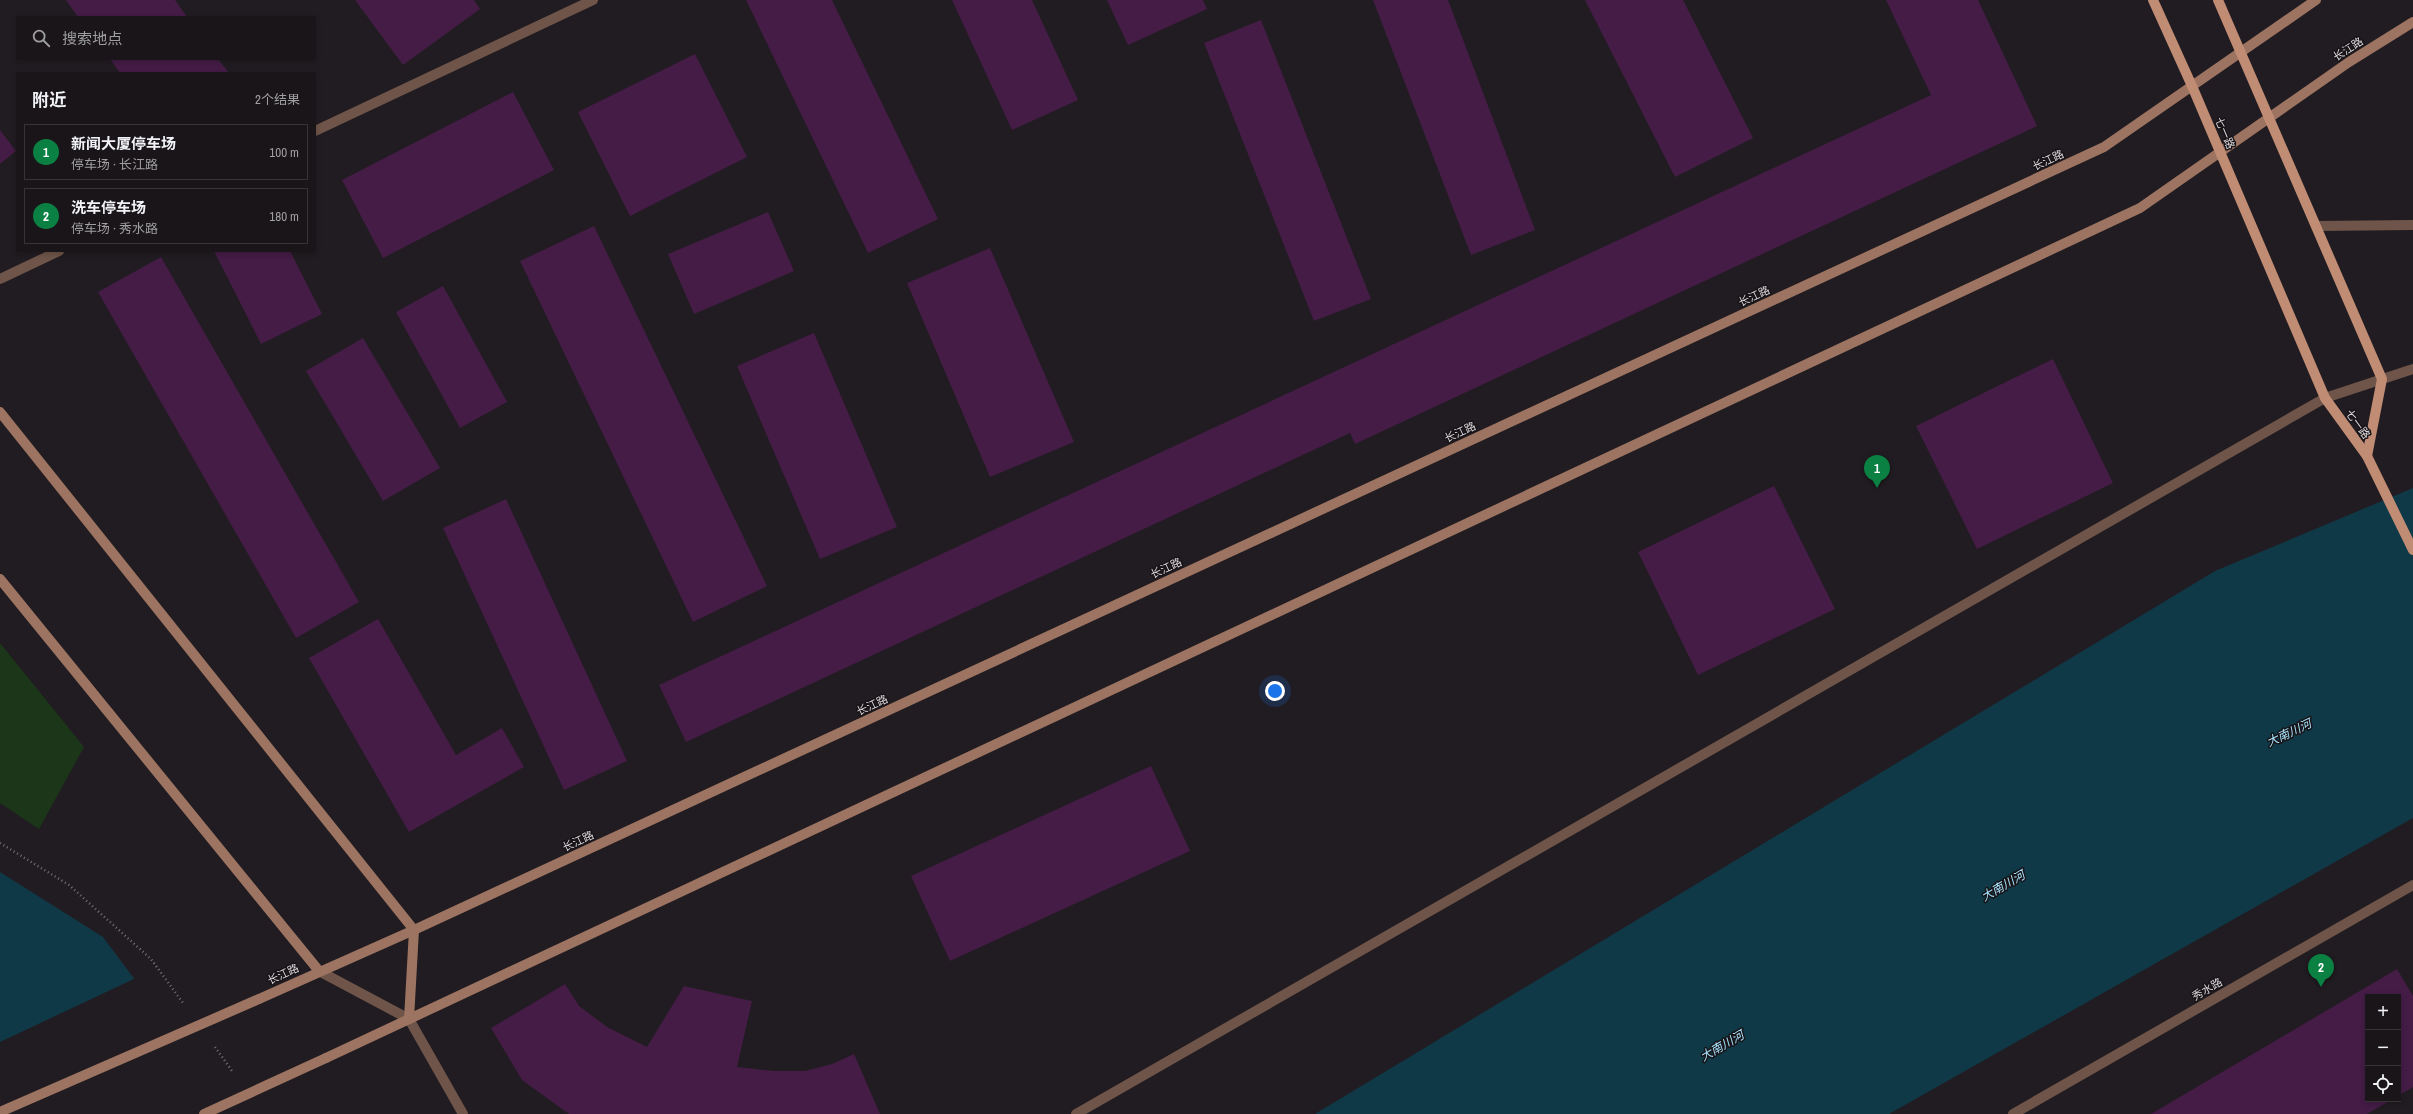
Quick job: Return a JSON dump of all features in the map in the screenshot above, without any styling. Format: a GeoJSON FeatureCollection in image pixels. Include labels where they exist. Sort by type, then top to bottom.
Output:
{"type":"FeatureCollection","features":[{"type":"Feature","properties":{"kind":"main road","name":"七一路"},"geometry":{"type":"LineString","coordinates":[[2153,0],[2192,86],[2325,398],[2367,456]]}},
{"type":"Feature","properties":{"kind":"main road"},"geometry":{"type":"LineString","coordinates":[[2218,0],[2382,379]]}},
{"type":"Feature","properties":{"kind":"main road","name":"长江路"},"geometry":{"type":"LineString","coordinates":[[0,1112],[414,930],[2104,147],[2316,0]]}},
{"type":"Feature","properties":{"kind":"main road","name":"长江路"},"geometry":{"type":"LineString","coordinates":[[204,1114],[410,1019],[2140,208],[2349,62],[2413,22]]}},
{"type":"Feature","properties":{"kind":"main road","name":"七一路"},"geometry":{"type":"LineString","coordinates":[[2367,456],[2382,379]]}},
{"type":"Feature","properties":{"kind":"main road"},"geometry":{"type":"LineString","coordinates":[[0,412],[414,930],[410,1019]]}},
{"type":"Feature","properties":{"kind":"main road"},"geometry":{"type":"LineString","coordinates":[[2367,456],[2413,550]]}},
{"type":"Feature","properties":{"kind":"main road"},"geometry":{"type":"LineString","coordinates":[[0,579],[319,971]]}},
{"type":"Feature","properties":{"kind":"street"},"geometry":{"type":"LineString","coordinates":[[316,131],[594,0]]}},
{"type":"Feature","properties":{"kind":"street"},"geometry":{"type":"LineString","coordinates":[[2316,226],[2413,225]]}},
{"type":"Feature","properties":{"kind":"street"},"geometry":{"type":"LineString","coordinates":[[0,278],[57,252]]}},
{"type":"Feature","properties":{"kind":"street"},"geometry":{"type":"LineString","coordinates":[[1076,1114],[2325,398],[2413,369]]}},
{"type":"Feature","properties":{"kind":"street","name":"秀水路"},"geometry":{"type":"LineString","coordinates":[[2013,1114],[2413,885]]}},
{"type":"Feature","properties":{"kind":"street"},"geometry":{"type":"LineString","coordinates":[[319,971],[410,1019],[463,1114]]}},
{"type":"Feature","properties":{"kind":"path"},"geometry":{"type":"LineString","coordinates":[[0,843],[69,885],[151,959],[184,1004]]}},
{"type":"Feature","properties":{"kind":"path"},"geometry":{"type":"LineString","coordinates":[[212,1043],[235,1075]]}},
{"type":"Feature","properties":{"kind":"green space"},"geometry":{"type":"Polygon","coordinates":[[[0,643],[84,747],[39,829],[0,803],[0,643]]]}},
{"type":"Feature","properties":{"kind":"water","name":"大南川河"},"geometry":{"type":"Polygon","coordinates":[[[2413,488],[2413,818],[1889,1114],[1315,1114],[2215,571],[2413,488]]]}},
{"type":"Feature","properties":{"kind":"water"},"geometry":{"type":"Polygon","coordinates":[[[0,872],[103,937],[235,1114],[0,1114],[0,872]]]}},
{"type":"Feature","properties":{"kind":"pier"},"geometry":{"type":"Polygon","coordinates":[[[136,978],[237,1114],[0,1114],[0,1042],[136,978]]]}},
{"type":"Feature","properties":{"kind":"building"},"geometry":{"type":"Polygon","coordinates":[[[66,0],[175,0],[186,16],[77,16],[66,0]]]}},
{"type":"Feature","properties":{"kind":"building"},"geometry":{"type":"Polygon","coordinates":[[[355,0],[474,0],[480,9],[403,65],[355,0]]]}},
{"type":"Feature","properties":{"kind":"building"},"geometry":{"type":"Polygon","coordinates":[[[746,0],[832,0],[938,219],[868,253],[746,0]]]}},
{"type":"Feature","properties":{"kind":"building"},"geometry":{"type":"Polygon","coordinates":[[[952,0],[1032,0],[1078,100],[1012,130],[952,0]]]}},
{"type":"Feature","properties":{"kind":"building"},"geometry":{"type":"Polygon","coordinates":[[[1107,0],[1203,0],[1207,9],[1128,45],[1107,0]]]}},
{"type":"Feature","properties":{"kind":"building"},"geometry":{"type":"Polygon","coordinates":[[[1373,0],[1448,0],[1535,230],[1471,255],[1373,0]]]}},
{"type":"Feature","properties":{"kind":"building"},"geometry":{"type":"Polygon","coordinates":[[[1585,0],[1683,0],[1753,138],[1675,177],[1585,0]]]}},
{"type":"Feature","properties":{"kind":"building"},"geometry":{"type":"Polygon","coordinates":[[[1886,0],[1978,0],[2037,126],[1355,444],[1350,433],[686,742],[659,685],[1931,95],[1886,0]]]}},
{"type":"Feature","properties":{"kind":"building"},"geometry":{"type":"Polygon","coordinates":[[[1261,20],[1371,299],[1314,321],[1204,43],[1261,20]]]}},
{"type":"Feature","properties":{"kind":"building"},"geometry":{"type":"Polygon","coordinates":[[[695,54],[747,157],[630,216],[578,112],[695,54]]]}},
{"type":"Feature","properties":{"kind":"building"},"geometry":{"type":"Polygon","coordinates":[[[111,60],[219,60],[228,72],[119,72],[111,60]]]}},
{"type":"Feature","properties":{"kind":"building"},"geometry":{"type":"Polygon","coordinates":[[[513,92],[554,170],[383,258],[342,180],[513,92]]]}},
{"type":"Feature","properties":{"kind":"building"},"geometry":{"type":"Polygon","coordinates":[[[0,130],[16,151],[0,164],[0,130]]]}},
{"type":"Feature","properties":{"kind":"building"},"geometry":{"type":"Polygon","coordinates":[[[768,212],[794,271],[694,314],[668,254],[768,212]]]}},
{"type":"Feature","properties":{"kind":"building"},"geometry":{"type":"Polygon","coordinates":[[[594,226],[767,586],[693,622],[520,261],[594,226]]]}},
{"type":"Feature","properties":{"kind":"building"},"geometry":{"type":"Polygon","coordinates":[[[990,248],[1074,442],[990,477],[907,283],[990,248]]]}},
{"type":"Feature","properties":{"kind":"building"},"geometry":{"type":"Polygon","coordinates":[[[215,252],[291,252],[322,314],[261,344],[215,252]]]}},
{"type":"Feature","properties":{"kind":"building"},"geometry":{"type":"Polygon","coordinates":[[[161,257],[359,602],[296,638],[98,292],[161,257]]]}},
{"type":"Feature","properties":{"kind":"building"},"geometry":{"type":"Polygon","coordinates":[[[443,286],[507,402],[460,428],[396,312],[443,286]]]}},
{"type":"Feature","properties":{"kind":"building"},"geometry":{"type":"Polygon","coordinates":[[[814,333],[897,527],[820,559],[737,366],[814,333]]]}},
{"type":"Feature","properties":{"kind":"building"},"geometry":{"type":"Polygon","coordinates":[[[363,338],[440,468],[383,501],[306,371],[363,338]]]}},
{"type":"Feature","properties":{"kind":"building"},"geometry":{"type":"Polygon","coordinates":[[[2053,359],[2113,483],[1977,549],[1916,426],[2053,359]]]}},
{"type":"Feature","properties":{"kind":"building"},"geometry":{"type":"Polygon","coordinates":[[[1774,486],[1835,609],[1698,675],[1638,552],[1774,486]]]}},
{"type":"Feature","properties":{"kind":"building"},"geometry":{"type":"Polygon","coordinates":[[[506,499],[627,761],[564,790],[443,528],[506,499]]]}},
{"type":"Feature","properties":{"kind":"building"},"geometry":{"type":"Polygon","coordinates":[[[378,619],[456,755],[502,728],[524,767],[409,832],[309,658],[378,619]]]}},
{"type":"Feature","properties":{"kind":"building"},"geometry":{"type":"Polygon","coordinates":[[[1151,766],[1190,851],[950,961],[911,876],[1151,766]]]}},
{"type":"Feature","properties":{"kind":"building"},"geometry":{"type":"Polygon","coordinates":[[[2397,969],[2413,996],[2413,1087],[2401,1094],[2401,994],[2365,994],[2365,1102],[2388,1102],[2367,1114],[2151,1114],[2397,969]]]}},
{"type":"Feature","properties":{"kind":"building"},"geometry":{"type":"Polygon","coordinates":[[[565,984],[579,1006],[607,1027],[647,1047],[684,986],[752,1001],[737,1067],[774,1071],[805,1071],[832,1064],[854,1054],[880,1114],[569,1114],[522,1080],[491,1028],[565,984]]]}},
{"type":"Feature","properties":{"kind":"place","name":"新闻大厦停车场"},"geometry":{"type":"Point","coordinates":[1877,488]}},
{"type":"Feature","properties":{"kind":"place","name":"洗车停车场"},"geometry":{"type":"Point","coordinates":[2321,987]}}]}
